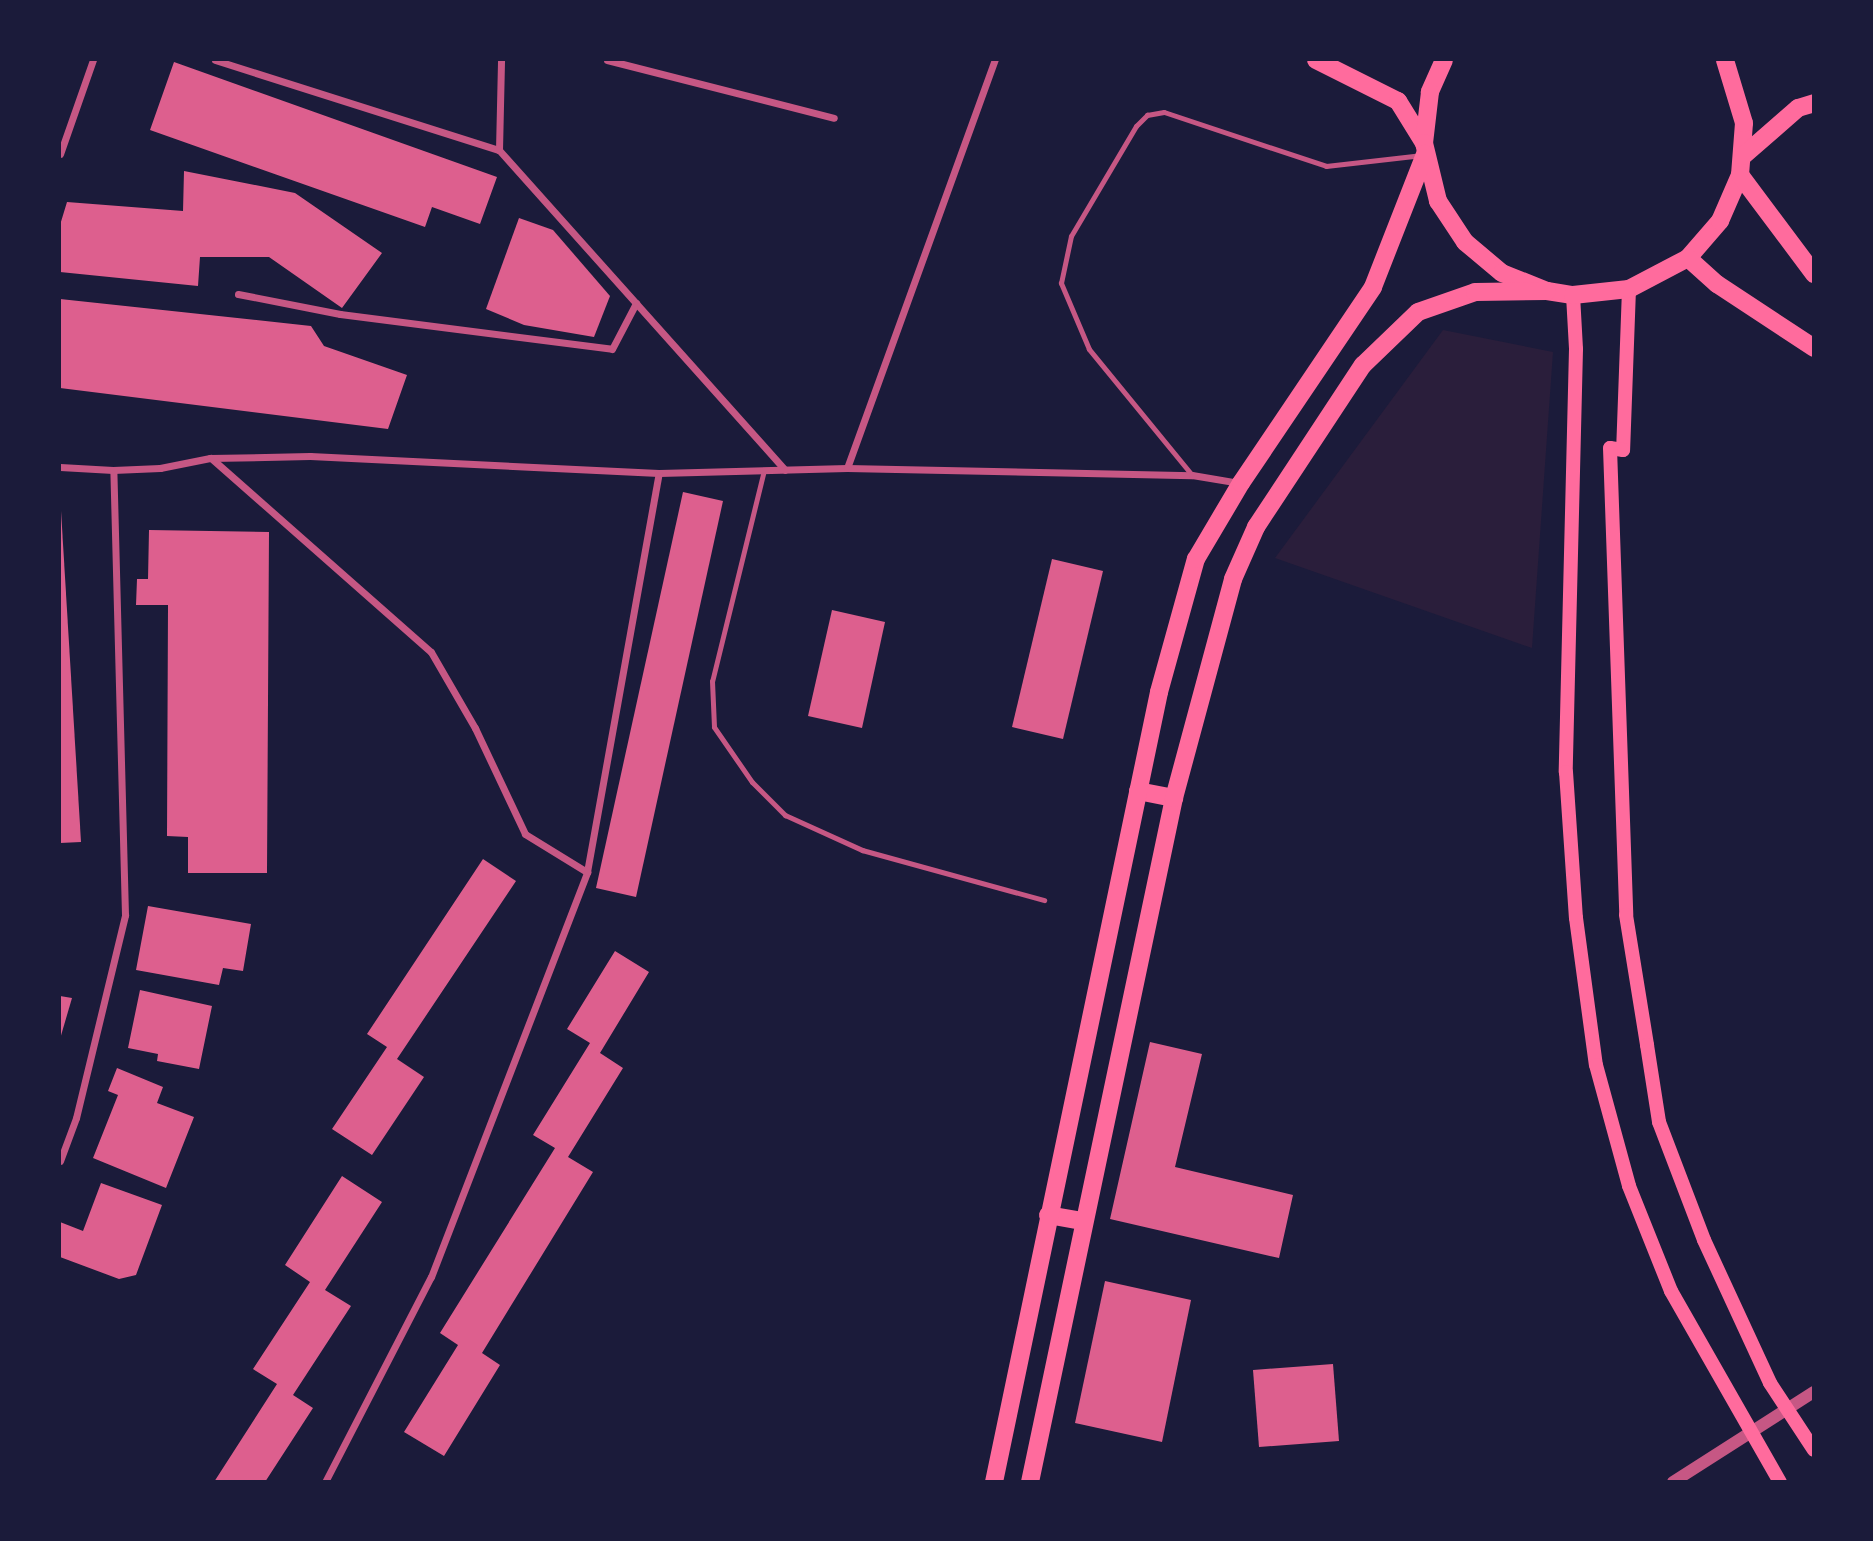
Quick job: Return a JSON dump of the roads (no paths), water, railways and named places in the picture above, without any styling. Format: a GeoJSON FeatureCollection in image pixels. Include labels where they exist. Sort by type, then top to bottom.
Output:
{"type":"FeatureCollection","features":[{"type":"Feature","properties":{"kind":"main road"},"geometry":{"type":"LineString","coordinates":[[1316,60],[1398,101],[1424,149],[1438,201],[1465,242],[1502,272],[1547,291]]}},
{"type":"Feature","properties":{"kind":"main road"},"geometry":{"type":"LineString","coordinates":[[994,1482],[1138,791],[1196,559],[1241,483],[1373,287],[1424,149],[1430,92],[1444,60]]}},
{"type":"Feature","properties":{"kind":"main road"},"geometry":{"type":"LineString","coordinates":[[1030,1482],[1082,1222],[1174,797],[1233,579],[1256,527],[1363,365],[1418,312],[1475,292],[1547,291],[1573,295],[1629,289],[1688,258],[1720,220],[1740,175],[1743,156],[1742,112],[1725,60]]}},
{"type":"Feature","properties":{"kind":"main road"},"geometry":{"type":"LineString","coordinates":[[1743,156],[1798,108],[1814,103]]}},
{"type":"Feature","properties":{"kind":"main road"},"geometry":{"type":"LineString","coordinates":[[1740,175],[1814,274]]}},
{"type":"Feature","properties":{"kind":"main road"},"geometry":{"type":"LineString","coordinates":[[1688,258],[1717,284],[1814,348]]}},
{"type":"Feature","properties":{"kind":"main road"},"geometry":{"type":"LineString","coordinates":[[1629,289],[1623,450],[1610,448],[1626,915],[1660,1122],[1704,1240],[1770,1383],[1814,1450]]}},
{"type":"Feature","properties":{"kind":"main road"},"geometry":{"type":"LineString","coordinates":[[1573,295],[1576,349],[1566,772],[1576,918],[1596,1065],[1629,1186],[1671,1291],[1780,1482]]}},
{"type":"Feature","properties":{"kind":"main road"},"geometry":{"type":"LineString","coordinates":[[1138,791],[1174,797]]}},
{"type":"Feature","properties":{"kind":"main road"},"geometry":{"type":"LineString","coordinates":[[1048,1215],[1082,1222]]}},
{"type":"Feature","properties":{"kind":"street"},"geometry":{"type":"LineString","coordinates":[[60,154],[93,60]]}},
{"type":"Feature","properties":{"kind":"street"},"geometry":{"type":"LineString","coordinates":[[215,60],[499,149],[785,470]]}},
{"type":"Feature","properties":{"kind":"street"},"geometry":{"type":"LineString","coordinates":[[499,149],[501,60]]}},
{"type":"Feature","properties":{"kind":"street"},"geometry":{"type":"LineString","coordinates":[[607,60],[834,118]]}},
{"type":"Feature","properties":{"kind":"street"},"geometry":{"type":"LineString","coordinates":[[847,468],[995,60]]}},
{"type":"Feature","properties":{"kind":"street"},"geometry":{"type":"LineString","coordinates":[[238,293],[340,314],[612,349],[636,303]]}},
{"type":"Feature","properties":{"kind":"street"},"geometry":{"type":"LineString","coordinates":[[60,467],[113,470],[160,468],[210,458],[310,456],[659,473],[847,468],[1192,475],[1241,483]]}},
{"type":"Feature","properties":{"kind":"street"},"geometry":{"type":"LineString","coordinates":[[210,458],[432,652],[475,728],[525,834],[587,872]]}},
{"type":"Feature","properties":{"kind":"street"},"geometry":{"type":"LineString","coordinates":[[60,1161],[76,1118],[125,915],[113,470]]}},
{"type":"Feature","properties":{"kind":"street"},"geometry":{"type":"LineString","coordinates":[[325,1482],[431,1277],[587,872],[659,473]]}},
{"type":"Feature","properties":{"kind":"street"},"geometry":{"type":"LineString","coordinates":[[1673,1482],[1814,1392]]}},
{"type":"Feature","properties":{"kind":"lane"},"geometry":{"type":"LineString","coordinates":[[1192,475],[1089,349],[1061,283],[1071,236],[1136,126],[1147,115],[1164,112],[1326,166],[1424,149]]}},
{"type":"Feature","properties":{"kind":"lane"},"geometry":{"type":"LineString","coordinates":[[764,470],[712,681],[715,727],[752,782],[785,815],[862,850],[1044,900]]}}]}
